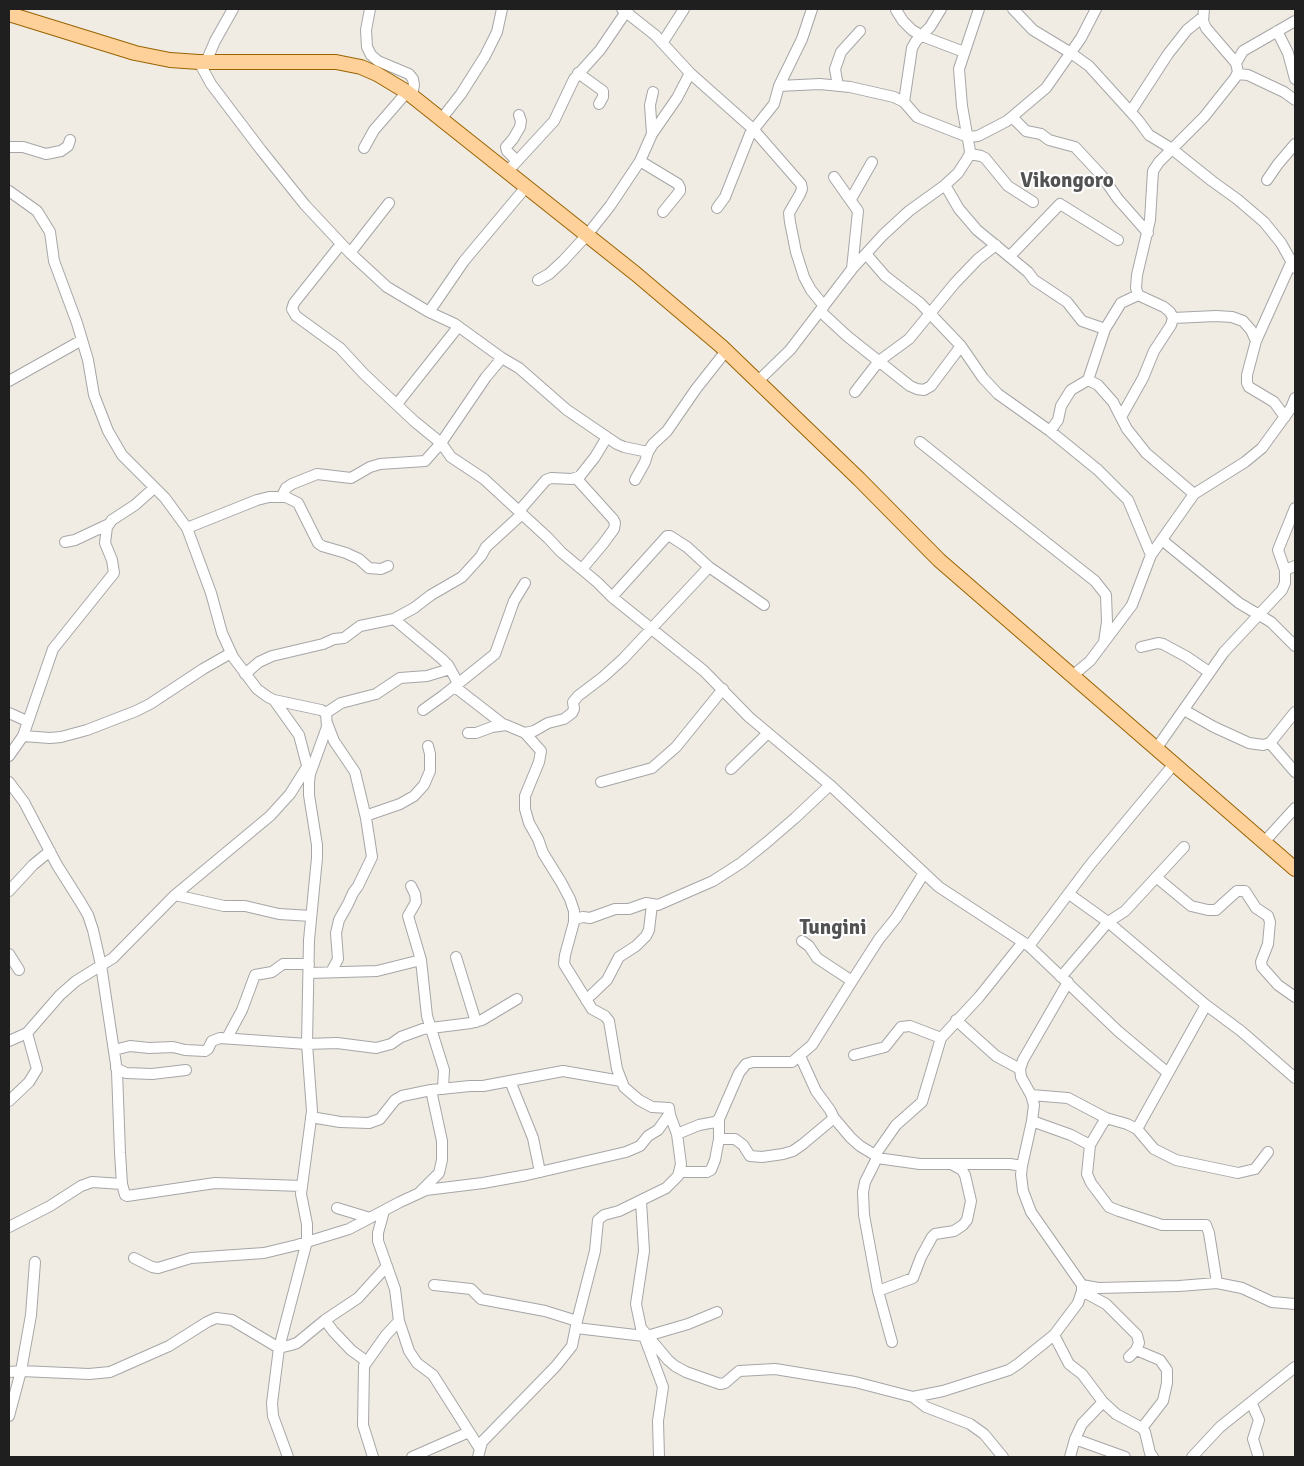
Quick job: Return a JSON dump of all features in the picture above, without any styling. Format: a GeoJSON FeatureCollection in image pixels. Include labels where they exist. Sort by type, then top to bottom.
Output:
{"type":"FeatureCollection","features":[{"type":"Feature","properties":{"kind":"main road"},"geometry":{"type":"LineString","coordinates":[[9,14],[135,53],[170,60],[202,62],[336,62],[361,67],[410,93],[636,274],[726,352],[860,479],[939,560],[1295,869]]}},
{"type":"Feature","properties":{"kind":"street"},"geometry":{"type":"LineString","coordinates":[[233,9],[202,62],[211,84],[305,205],[341,244],[387,287],[429,312],[458,326],[518,368],[567,410],[624,447],[648,452]]}},
{"type":"Feature","properties":{"kind":"street"},"geometry":{"type":"LineString","coordinates":[[364,148],[374,130],[410,93],[414,84],[409,74],[371,55],[367,46],[366,30],[370,9]]}},
{"type":"Feature","properties":{"kind":"street"},"geometry":{"type":"LineString","coordinates":[[442,118],[461,94],[485,56],[497,32],[502,9]]}},
{"type":"Feature","properties":{"kind":"street"},"geometry":{"type":"LineString","coordinates":[[663,42],[684,9]]}},
{"type":"Feature","properties":{"kind":"street"},"geometry":{"type":"LineString","coordinates":[[717,208],[725,197],[753,128],[772,107],[779,86],[802,39],[812,9]]}},
{"type":"Feature","properties":{"kind":"street"},"geometry":{"type":"LineString","coordinates":[[896,9],[903,21],[922,36],[964,52]]}},
{"type":"Feature","properties":{"kind":"street"},"geometry":{"type":"LineString","coordinates":[[904,102],[910,54],[916,41],[930,27],[941,9]]}},
{"type":"Feature","properties":{"kind":"street"},"geometry":{"type":"LineString","coordinates":[[757,382],[790,350],[852,270],[883,235],[909,211],[945,185],[958,173],[970,154],[962,106],[959,69],[979,9]]}},
{"type":"Feature","properties":{"kind":"street"},"geometry":{"type":"LineString","coordinates":[[1013,9],[1034,30],[1071,52],[1089,66],[1131,111],[1149,135],[1172,149],[1237,199],[1264,222],[1281,243],[1293,265],[1256,341],[1246,383],[1249,387],[1274,402],[1285,417]]}},
{"type":"Feature","properties":{"kind":"street"},"geometry":{"type":"LineString","coordinates":[[779,86],[820,84],[866,90],[894,97],[904,102],[917,117],[968,137],[983,134],[1012,117],[1046,88],[1081,38],[1096,9]]}},
{"type":"Feature","properties":{"kind":"street"},"geometry":{"type":"LineString","coordinates":[[507,172],[554,121],[578,73],[600,50],[625,10],[663,42],[690,73],[753,128],[801,184],[800,194],[789,213],[796,252],[804,277],[822,309],[847,336],[910,386],[924,390],[931,386],[961,346]]}},
{"type":"Feature","properties":{"kind":"street"},"geometry":{"type":"LineString","coordinates":[[1122,417],[1143,378],[1154,351],[1171,325],[1173,318],[1164,307],[1138,295],[1136,288],[1137,275],[1152,210],[1153,171],[1204,117],[1237,74],[1238,67],[1236,62],[1210,34],[1204,13],[1187,30],[1168,54],[1131,111]]}},
{"type":"Feature","properties":{"kind":"street"},"geometry":{"type":"LineString","coordinates":[[1236,62],[1243,51],[1295,21]]}},
{"type":"Feature","properties":{"kind":"street"},"geometry":{"type":"LineString","coordinates":[[838,86],[835,69],[841,52],[860,31]]}},
{"type":"Feature","properties":{"kind":"street"},"geometry":{"type":"LineString","coordinates":[[1277,31],[1288,53],[1295,79]]}},
{"type":"Feature","properties":{"kind":"street"},"geometry":{"type":"LineString","coordinates":[[578,73],[603,91],[603,97],[599,104]]}},
{"type":"Feature","properties":{"kind":"street"},"geometry":{"type":"LineString","coordinates":[[538,280],[549,274],[587,235],[610,206],[640,160],[652,134],[673,105],[690,73]]}},
{"type":"Feature","properties":{"kind":"street"},"geometry":{"type":"LineString","coordinates":[[1237,74],[1248,76],[1284,92],[1295,100]]}},
{"type":"Feature","properties":{"kind":"street"},"geometry":{"type":"LineString","coordinates":[[652,134],[650,105],[653,92]]}},
{"type":"Feature","properties":{"kind":"street"},"geometry":{"type":"LineString","coordinates":[[517,161],[507,151],[506,147],[520,127],[519,115]]}},
{"type":"Feature","properties":{"kind":"street"},"geometry":{"type":"LineString","coordinates":[[1012,117],[1027,131],[1041,134],[1049,140],[1075,147],[1102,176],[1118,199],[1148,233]]}},
{"type":"Feature","properties":{"kind":"street"},"geometry":{"type":"LineString","coordinates":[[9,147],[23,148],[46,154],[61,151],[68,146],[70,140]]}},
{"type":"Feature","properties":{"kind":"street"},"geometry":{"type":"LineString","coordinates":[[1267,180],[1295,144]]}},
{"type":"Feature","properties":{"kind":"street"},"geometry":{"type":"LineString","coordinates":[[970,154],[985,158],[1008,186],[1032,202]]}},
{"type":"Feature","properties":{"kind":"street"},"geometry":{"type":"LineString","coordinates":[[640,160],[678,184],[680,188],[680,191],[663,212]]}},
{"type":"Feature","properties":{"kind":"street"},"geometry":{"type":"LineString","coordinates":[[851,199],[872,162]]}},
{"type":"Feature","properties":{"kind":"street"},"geometry":{"type":"LineString","coordinates":[[834,177],[858,210],[852,270]]}},
{"type":"Feature","properties":{"kind":"street"},"geometry":{"type":"LineString","coordinates":[[945,185],[959,209],[977,230],[1010,256],[1034,280],[1067,302],[1083,321],[1105,329]]}},
{"type":"Feature","properties":{"kind":"street"},"geometry":{"type":"LineString","coordinates":[[429,312],[464,261],[526,187]]}},
{"type":"Feature","properties":{"kind":"street"},"geometry":{"type":"LineString","coordinates":[[9,191],[37,211],[50,232],[54,261],[82,340],[88,360],[94,395],[108,431],[122,454],[174,508],[187,528],[211,593],[222,633],[231,653],[257,688],[274,700],[299,735],[309,770],[309,795],[317,852],[311,916],[306,1044],[312,1098],[302,1186],[302,1203],[307,1224],[307,1241],[279,1348],[272,1410],[278,1434],[288,1457]]}},
{"type":"Feature","properties":{"kind":"street"},"geometry":{"type":"LineString","coordinates":[[350,253],[389,203]]}},
{"type":"Feature","properties":{"kind":"street"},"geometry":{"type":"LineString","coordinates":[[1010,256],[1060,204],[1118,240]]}},
{"type":"Feature","properties":{"kind":"street"},"geometry":{"type":"LineString","coordinates":[[341,244],[294,303],[293,311],[296,316],[304,324],[340,348],[364,374],[414,421],[441,443],[457,462],[484,479],[612,597],[704,671],[749,717],[830,785],[939,887],[1026,944],[1118,1031],[1168,1073]]}},
{"type":"Feature","properties":{"kind":"street"},"geometry":{"type":"LineString","coordinates":[[855,392],[879,361],[909,339],[978,259],[996,246]]}},
{"type":"Feature","properties":{"kind":"street"},"geometry":{"type":"LineString","coordinates":[[866,254],[885,276],[920,303],[961,346],[983,378],[998,394],[1050,431],[1098,470],[1128,500],[1151,555]]}},
{"type":"Feature","properties":{"kind":"street"},"geometry":{"type":"LineString","coordinates":[[1050,431],[1058,420],[1061,406],[1071,390],[1088,380],[1105,329],[1121,303],[1138,295]]}},
{"type":"Feature","properties":{"kind":"street"},"geometry":{"type":"LineString","coordinates":[[1173,318],[1232,317],[1243,321],[1251,330],[1256,341]]}},
{"type":"Feature","properties":{"kind":"street"},"geometry":{"type":"LineString","coordinates":[[397,404],[458,326]]}},
{"type":"Feature","properties":{"kind":"street"},"geometry":{"type":"LineString","coordinates":[[9,381],[82,340]]}},
{"type":"Feature","properties":{"kind":"street"},"geometry":{"type":"LineString","coordinates":[[635,480],[648,452],[675,421],[696,389],[726,352]]}},
{"type":"Feature","properties":{"kind":"street"},"geometry":{"type":"LineString","coordinates":[[282,496],[286,488],[292,484],[316,474],[352,478],[370,467],[380,464],[423,461],[441,443],[486,377],[502,358]]}},
{"type":"Feature","properties":{"kind":"street"},"geometry":{"type":"LineString","coordinates":[[1088,380],[1098,385],[1113,402],[1127,429],[1146,453],[1194,494]]}},
{"type":"Feature","properties":{"kind":"street"},"geometry":{"type":"LineString","coordinates":[[1072,676],[1090,661],[1132,605],[1151,555],[1194,494],[1245,462],[1262,448],[1285,417],[1295,398]]}},
{"type":"Feature","properties":{"kind":"street"},"geometry":{"type":"LineString","coordinates":[[245,674],[259,662],[272,656],[323,644],[336,638],[344,638],[360,626],[394,619],[462,577],[546,480],[576,478],[584,472],[607,437]]}},
{"type":"Feature","properties":{"kind":"street"},"geometry":{"type":"LineString","coordinates":[[920,442],[1095,580],[1106,596],[1107,622],[1104,643]]}},
{"type":"Feature","properties":{"kind":"street"},"geometry":{"type":"LineString","coordinates":[[576,478],[615,523],[614,529],[582,569]]}},
{"type":"Feature","properties":{"kind":"street"},"geometry":{"type":"LineString","coordinates":[[9,756],[23,736],[53,649],[114,573],[106,543],[107,527],[112,520],[135,505],[154,488]]}},
{"type":"Feature","properties":{"kind":"street"},"geometry":{"type":"LineString","coordinates":[[187,528],[257,500],[282,496],[298,503],[318,543],[322,546],[359,559],[369,568],[376,570],[388,566]]}},
{"type":"Feature","properties":{"kind":"street"},"geometry":{"type":"LineString","coordinates":[[1156,749],[1224,652],[1282,590],[1285,582],[1285,570],[1278,550],[1295,508]]}},
{"type":"Feature","properties":{"kind":"street"},"geometry":{"type":"LineString","coordinates":[[65,542],[75,540],[109,524]]}},
{"type":"Feature","properties":{"kind":"street"},"geometry":{"type":"LineString","coordinates":[[612,597],[667,536],[670,536],[687,547],[709,567],[764,605]]}},
{"type":"Feature","properties":{"kind":"street"},"geometry":{"type":"LineString","coordinates":[[1162,540],[1239,603],[1271,622],[1295,646]]}},
{"type":"Feature","properties":{"kind":"street"},"geometry":{"type":"LineString","coordinates":[[1285,570],[1295,566]]}},
{"type":"Feature","properties":{"kind":"street"},"geometry":{"type":"LineString","coordinates":[[525,733],[570,715],[574,709],[573,702],[575,699],[613,669],[709,567]]}},
{"type":"Feature","properties":{"kind":"street"},"geometry":{"type":"LineString","coordinates":[[423,710],[496,652],[514,601],[525,583]]}},
{"type":"Feature","properties":{"kind":"street"},"geometry":{"type":"LineString","coordinates":[[134,1258],[152,1267],[160,1268],[191,1258],[264,1253],[297,1245],[349,1229],[419,1193],[432,1189],[483,1184],[626,1152],[640,1146],[648,1136],[658,1130],[667,1118],[669,1108],[651,1106],[628,1091],[621,1081],[616,1064],[609,1021],[606,1016],[594,1011],[565,966],[564,961],[574,919],[570,899],[543,853],[538,839],[528,823],[525,810],[525,796],[542,753],[525,733],[504,725],[456,685],[450,669],[442,659],[394,619]]}},
{"type":"Feature","properties":{"kind":"street"},"geometry":{"type":"LineString","coordinates":[[1141,647],[1163,644],[1209,672]]}},
{"type":"Feature","properties":{"kind":"street"},"geometry":{"type":"LineString","coordinates":[[23,736],[62,737],[87,730],[128,714],[150,704],[231,653]]}},
{"type":"Feature","properties":{"kind":"street"},"geometry":{"type":"LineString","coordinates":[[9,1101],[29,1082],[37,1069],[15,1036],[76,981],[113,958],[175,895],[270,816],[309,770],[324,736],[326,718],[341,703],[376,694],[400,678],[424,677],[450,669]]}},
{"type":"Feature","properties":{"kind":"street"},"geometry":{"type":"LineString","coordinates":[[601,782],[652,768],[676,747],[723,689]]}},
{"type":"Feature","properties":{"kind":"street"},"geometry":{"type":"LineString","coordinates":[[274,700],[321,710],[326,718],[334,741],[355,772],[366,818],[372,857],[339,920],[336,932],[338,959],[331,972]]}},
{"type":"Feature","properties":{"kind":"street"},"geometry":{"type":"LineString","coordinates":[[1184,710],[1248,743],[1264,745],[1270,743],[1295,712]]}},
{"type":"Feature","properties":{"kind":"street"},"geometry":{"type":"LineString","coordinates":[[9,713],[27,721]]}},
{"type":"Feature","properties":{"kind":"street"},"geometry":{"type":"LineString","coordinates":[[468,733],[476,733],[492,726],[504,725]]}},
{"type":"Feature","properties":{"kind":"street"},"geometry":{"type":"LineString","coordinates":[[731,769],[768,733]]}},
{"type":"Feature","properties":{"kind":"street"},"geometry":{"type":"LineString","coordinates":[[1270,743],[1295,772]]}},
{"type":"Feature","properties":{"kind":"street"},"geometry":{"type":"LineString","coordinates":[[366,818],[400,804],[414,796],[424,785],[430,771],[428,746]]}},
{"type":"Feature","properties":{"kind":"street"},"geometry":{"type":"LineString","coordinates":[[892,1342],[878,1291],[864,1215],[863,1192],[865,1182],[876,1156],[896,1125],[922,1102],[941,1038],[1069,894],[1090,864],[1174,764]]}},
{"type":"Feature","properties":{"kind":"street"},"geometry":{"type":"LineString","coordinates":[[9,782],[24,802],[50,852],[88,915],[100,965],[114,1050],[121,1070],[117,1082],[123,1192],[127,1196],[215,1183],[302,1186]]}},
{"type":"Feature","properties":{"kind":"street"},"geometry":{"type":"LineString","coordinates":[[574,919],[590,918],[615,909],[629,909],[646,903],[658,906],[729,872],[795,818],[830,785]]}},
{"type":"Feature","properties":{"kind":"street"},"geometry":{"type":"LineString","coordinates":[[1264,842],[1295,808]]}},
{"type":"Feature","properties":{"kind":"street"},"geometry":{"type":"LineString","coordinates":[[1142,1428],[1163,1401],[1167,1383],[1167,1370],[1160,1360],[1132,1354],[1139,1343],[1137,1335],[1106,1304],[1082,1288],[1031,1212],[1023,1191],[1022,1166],[1034,1105],[1021,1077],[1020,1069],[1065,980],[1108,922],[1125,911],[1184,847]]}},
{"type":"Feature","properties":{"kind":"street"},"geometry":{"type":"LineString","coordinates":[[9,891],[32,865],[50,852]]}},
{"type":"Feature","properties":{"kind":"street"},"geometry":{"type":"LineString","coordinates":[[680,1172],[710,1171],[716,1160],[719,1119],[739,1073],[746,1064],[753,1062],[794,1061],[817,1038],[879,939],[896,918],[924,873]]}},
{"type":"Feature","properties":{"kind":"street"},"geometry":{"type":"LineString","coordinates":[[1156,877],[1191,906],[1208,910],[1216,910],[1237,891],[1245,891],[1256,908],[1268,916],[1270,922],[1271,930],[1261,962],[1262,967],[1278,985],[1295,997]]}},
{"type":"Feature","properties":{"kind":"street"},"geometry":{"type":"LineString","coordinates":[[411,886],[416,902],[408,916],[421,960],[427,1016],[444,1070],[443,1089]]}},
{"type":"Feature","properties":{"kind":"street"},"geometry":{"type":"LineString","coordinates":[[1069,894],[1108,922],[1295,1078]]}},
{"type":"Feature","properties":{"kind":"street"},"geometry":{"type":"LineString","coordinates":[[175,895],[224,906],[245,906],[279,914],[311,916]]}},
{"type":"Feature","properties":{"kind":"street"},"geometry":{"type":"LineString","coordinates":[[586,1000],[607,980],[619,957],[636,946],[646,936],[652,904]]}},
{"type":"Feature","properties":{"kind":"street"},"geometry":{"type":"LineString","coordinates":[[802,941],[810,947],[817,958],[852,981]]}},
{"type":"Feature","properties":{"kind":"street"},"geometry":{"type":"LineString","coordinates":[[9,954],[19,970]]}},
{"type":"Feature","properties":{"kind":"street"},"geometry":{"type":"LineString","coordinates":[[456,957],[476,1022]]}},
{"type":"Feature","properties":{"kind":"street"},"geometry":{"type":"LineString","coordinates":[[227,1038],[242,1010],[255,975],[272,972],[283,964],[331,972],[377,971],[421,960]]}},
{"type":"Feature","properties":{"kind":"street"},"geometry":{"type":"LineString","coordinates":[[114,1050],[136,1046],[149,1048],[173,1047],[205,1051],[215,1040],[227,1038],[306,1044],[337,1043],[376,1048],[391,1044],[409,1033],[431,1027],[476,1022],[494,1014],[516,999]]}},
{"type":"Feature","properties":{"kind":"street"},"geometry":{"type":"LineString","coordinates":[[1137,1129],[1206,1005]]}},
{"type":"Feature","properties":{"kind":"street"},"geometry":{"type":"LineString","coordinates":[[956,1020],[996,1056],[1020,1069]]}},
{"type":"Feature","properties":{"kind":"street"},"geometry":{"type":"LineString","coordinates":[[854,1055],[885,1047],[901,1027],[910,1026],[941,1038]]}},
{"type":"Feature","properties":{"kind":"street"},"geometry":{"type":"LineString","coordinates":[[800,1056],[816,1091],[834,1118],[851,1138],[876,1156],[920,1164],[1010,1164],[1022,1166]]}},
{"type":"Feature","properties":{"kind":"street"},"geometry":{"type":"LineString","coordinates":[[121,1070],[152,1074],[186,1070]]}},
{"type":"Feature","properties":{"kind":"street"},"geometry":{"type":"LineString","coordinates":[[311,1117],[340,1122],[369,1123],[380,1119],[398,1098],[431,1090],[483,1086],[566,1070],[621,1081]]}},
{"type":"Feature","properties":{"kind":"street"},"geometry":{"type":"LineString","coordinates":[[510,1081],[533,1138],[540,1172]]}},
{"type":"Feature","properties":{"kind":"street"},"geometry":{"type":"LineString","coordinates":[[419,1193],[437,1177],[442,1160],[442,1141],[431,1090]]}},
{"type":"Feature","properties":{"kind":"street"},"geometry":{"type":"LineString","coordinates":[[1031,1095],[1068,1098],[1106,1118],[1137,1129],[1154,1149],[1164,1156],[1176,1160],[1238,1173],[1255,1169],[1268,1152]]}},
{"type":"Feature","properties":{"kind":"street"},"geometry":{"type":"LineString","coordinates":[[479,1453],[482,1442],[570,1351],[595,1251],[598,1220],[604,1215],[641,1201],[666,1188],[675,1180],[680,1172],[681,1164],[677,1134],[667,1118]]}},
{"type":"Feature","properties":{"kind":"street"},"geometry":{"type":"LineString","coordinates":[[719,1139],[735,1139],[743,1145],[750,1156],[783,1154],[793,1151],[803,1144],[834,1118]]}},
{"type":"Feature","properties":{"kind":"street"},"geometry":{"type":"LineString","coordinates":[[1106,1118],[1090,1145],[1087,1174],[1091,1182],[1109,1207],[1162,1225],[1206,1225],[1217,1283]]}},
{"type":"Feature","properties":{"kind":"street"},"geometry":{"type":"LineString","coordinates":[[677,1134],[719,1119]]}},
{"type":"Feature","properties":{"kind":"street"},"geometry":{"type":"LineString","coordinates":[[1032,1121],[1090,1145]]}},
{"type":"Feature","properties":{"kind":"street"},"geometry":{"type":"LineString","coordinates":[[878,1291],[913,1278],[921,1257],[932,1237],[936,1234],[954,1230],[963,1225],[967,1220],[971,1201],[965,1175],[962,1170],[953,1165]]}},
{"type":"Feature","properties":{"kind":"street"},"geometry":{"type":"LineString","coordinates":[[9,1227],[50,1206],[86,1184],[101,1182],[122,1184]]}},
{"type":"Feature","properties":{"kind":"street"},"geometry":{"type":"LineString","coordinates":[[641,1201],[644,1251],[636,1304],[644,1334],[663,1387],[658,1421],[659,1457]]}},
{"type":"Feature","properties":{"kind":"street"},"geometry":{"type":"LineString","coordinates":[[338,1208],[370,1218]]}},
{"type":"Feature","properties":{"kind":"street"},"geometry":{"type":"LineString","coordinates":[[384,1211],[377,1236],[396,1289],[399,1321],[411,1356],[433,1375],[469,1432],[479,1453]]}},
{"type":"Feature","properties":{"kind":"street"},"geometry":{"type":"LineString","coordinates":[[9,1416],[21,1371],[31,1315],[34,1262]]}},
{"type":"Feature","properties":{"kind":"street"},"geometry":{"type":"LineString","coordinates":[[9,1372],[89,1374],[110,1372],[169,1346],[216,1318],[232,1320],[279,1348],[297,1343],[325,1320],[358,1298],[387,1266]]}},
{"type":"Feature","properties":{"kind":"street"},"geometry":{"type":"LineString","coordinates":[[1082,1288],[1179,1286],[1217,1283],[1242,1288],[1272,1302],[1295,1304]]}},
{"type":"Feature","properties":{"kind":"street"},"geometry":{"type":"LineString","coordinates":[[434,1285],[470,1289],[478,1296],[487,1300],[545,1311],[576,1324],[644,1334],[688,1324],[717,1312]]}},
{"type":"Feature","properties":{"kind":"street"},"geometry":{"type":"LineString","coordinates":[[913,1397],[943,1391],[1009,1370],[1054,1335],[1078,1303],[1082,1288]]}},
{"type":"Feature","properties":{"kind":"street"},"geometry":{"type":"LineString","coordinates":[[325,1320],[351,1350],[366,1361]]}},
{"type":"Feature","properties":{"kind":"street"},"geometry":{"type":"LineString","coordinates":[[373,1457],[363,1425],[364,1370],[366,1361],[399,1321]]}},
{"type":"Feature","properties":{"kind":"street"},"geometry":{"type":"LineString","coordinates":[[644,1334],[675,1366],[720,1384],[725,1383],[739,1371],[775,1369],[855,1382],[913,1397],[926,1407],[970,1424],[984,1434],[1004,1457]]}},
{"type":"Feature","properties":{"kind":"street"},"geometry":{"type":"LineString","coordinates":[[1054,1335],[1069,1364],[1082,1374],[1103,1402],[1116,1414],[1142,1428],[1153,1457]]}},
{"type":"Feature","properties":{"kind":"street"},"geometry":{"type":"LineString","coordinates":[[1192,1457],[1220,1427],[1295,1367]]}},
{"type":"Feature","properties":{"kind":"street"},"geometry":{"type":"LineString","coordinates":[[1070,1457],[1082,1424],[1103,1402]]}},
{"type":"Feature","properties":{"kind":"street"},"geometry":{"type":"LineString","coordinates":[[1251,1402],[1259,1420],[1253,1439],[1258,1455]]}},
{"type":"Feature","properties":{"kind":"street"},"geometry":{"type":"LineString","coordinates":[[412,1457],[469,1432]]}},
{"type":"Feature","properties":{"kind":"street"},"geometry":{"type":"LineString","coordinates":[[1075,1439],[1125,1457]]}},
{"type":"Feature","properties":{"kind":"district","name":"Vikongoro"},"geometry":{"type":"Point","coordinates":[1067,181]}},
{"type":"Feature","properties":{"kind":"district","name":"Tungini"},"geometry":{"type":"Point","coordinates":[833,928]}}]}
